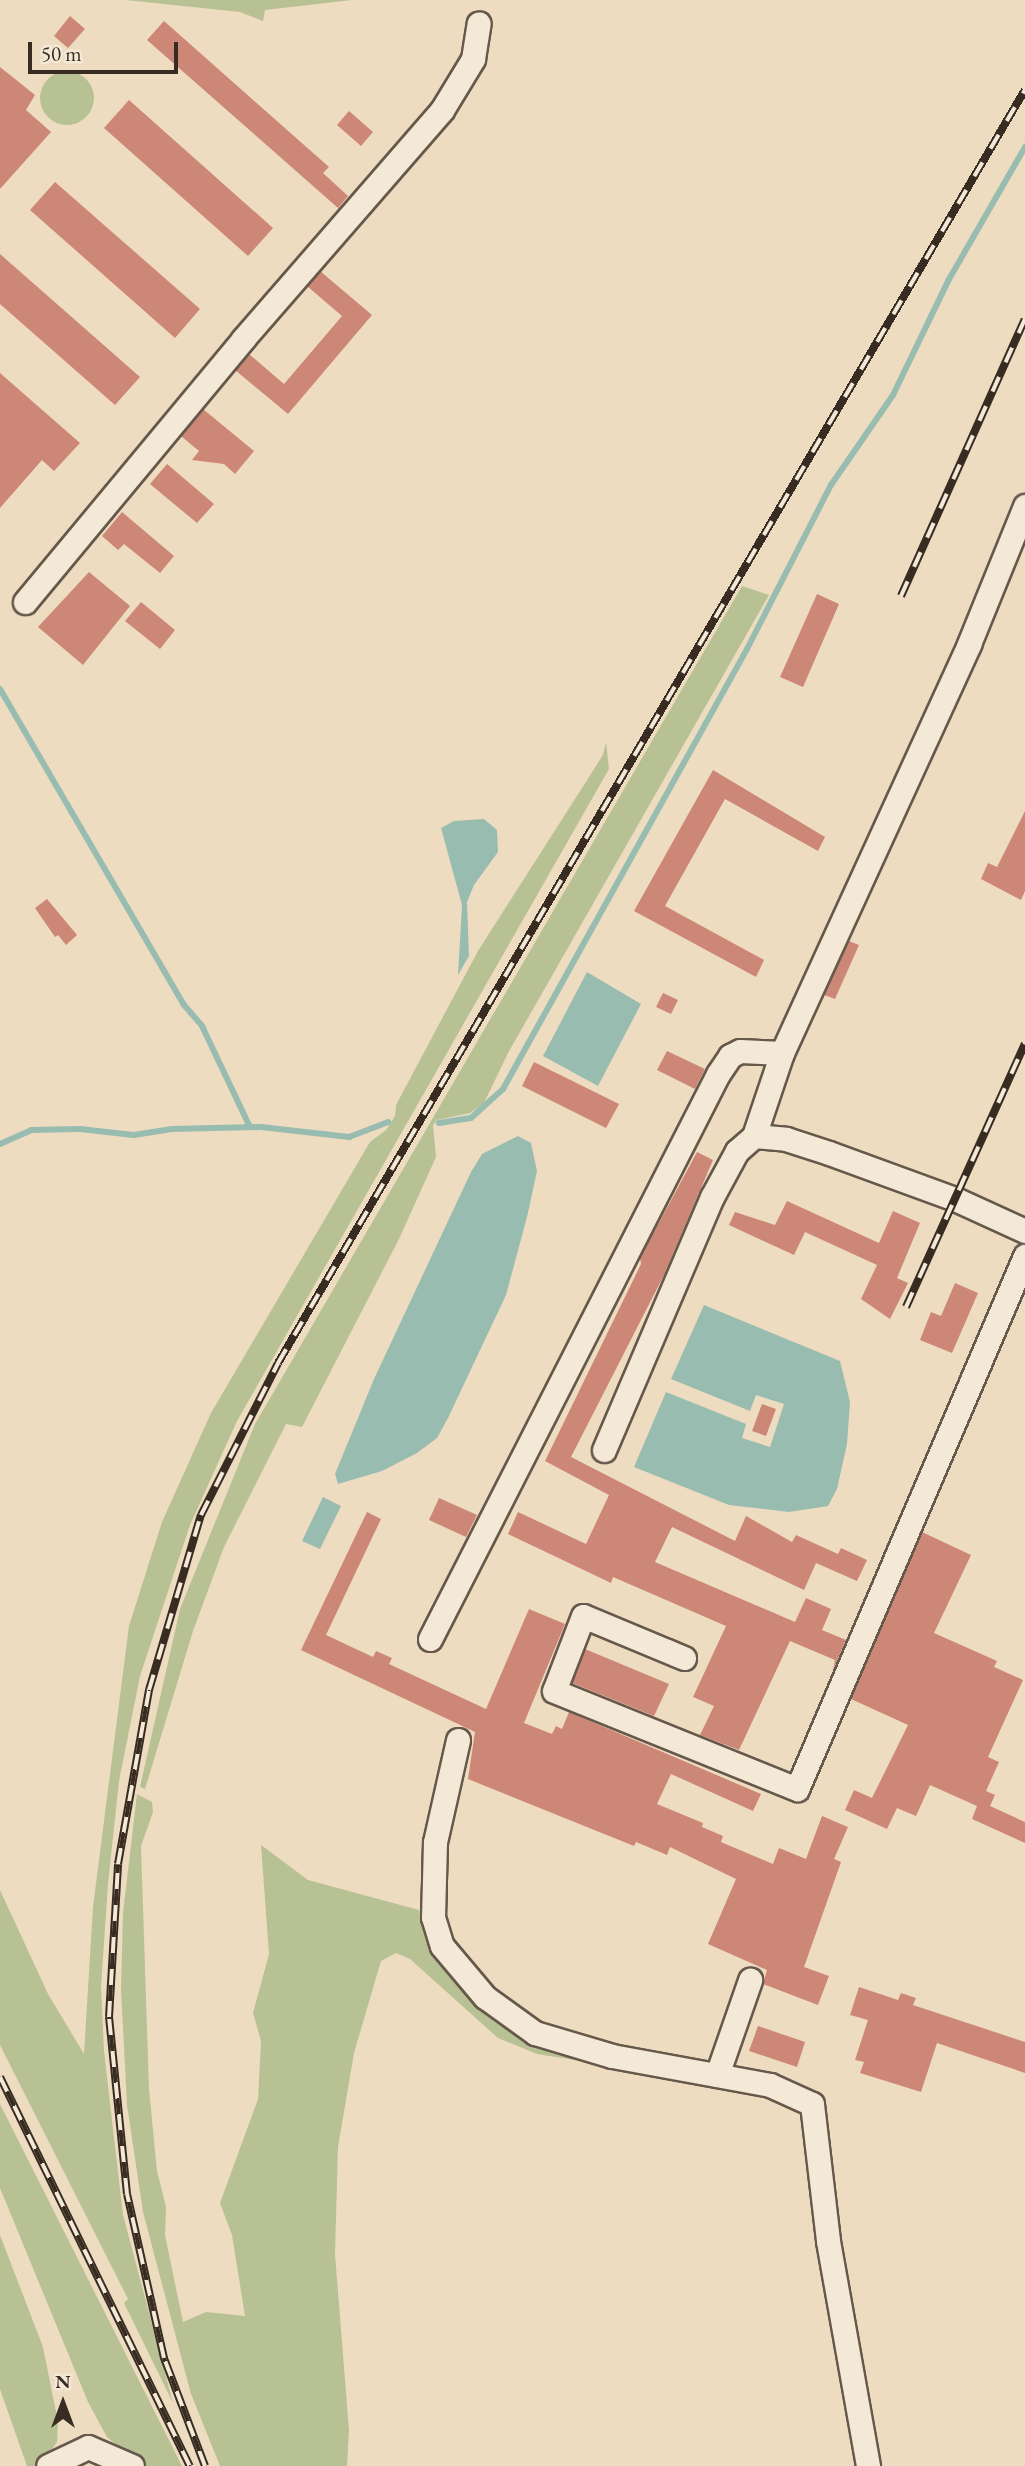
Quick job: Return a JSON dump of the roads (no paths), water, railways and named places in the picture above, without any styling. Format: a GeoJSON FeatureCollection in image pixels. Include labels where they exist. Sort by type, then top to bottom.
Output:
{"type":"FeatureCollection","features":[{"type":"Feature","properties":{"kind":"street"},"geometry":{"type":"LineString","coordinates":[[26,602],[243,339],[442,110],[473,60],[479,23]]}},
{"type":"Feature","properties":{"kind":"street"},"geometry":{"type":"LineString","coordinates":[[604,1450],[712,1197],[737,1151],[754,1136],[782,1052],[969,644],[1025,506]]}},
{"type":"Feature","properties":{"kind":"street"},"geometry":{"type":"LineString","coordinates":[[430,1639],[718,1074],[730,1056],[740,1051],[782,1052]]}},
{"type":"Feature","properties":{"kind":"street"},"geometry":{"type":"LineString","coordinates":[[754,1136],[786,1139],[829,1153],[955,1199],[1025,1231]]}},
{"type":"Feature","properties":{"kind":"street"},"geometry":{"type":"LineString","coordinates":[[684,1658],[583,1616],[554,1691],[797,1789],[1025,1256]]}},
{"type":"Feature","properties":{"kind":"street"},"geometry":{"type":"LineString","coordinates":[[458,1741],[435,1842],[433,1917],[442,1946],[485,1997],[535,2033],[612,2056],[770,2085],[812,2104],[828,2241],[868,2466]]}},
{"type":"Feature","properties":{"kind":"street"},"geometry":{"type":"LineString","coordinates":[[717,2075],[750,1980]]}},
{"type":"Feature","properties":{"kind":"street"},"geometry":{"type":"LineString","coordinates":[[48,2466],[88,2447],[132,2466]]}},
{"type":"Feature","properties":{"kind":"water"},"geometry":{"type":"Polygon","coordinates":[[[484,819],[497,830],[498,852],[474,885],[467,902],[469,956],[458,975],[462,905],[441,828],[454,821],[484,819]]]}},
{"type":"Feature","properties":{"kind":"water"},"geometry":{"type":"Polygon","coordinates":[[[587,972],[641,1004],[598,1086],[543,1056],[587,972]]]}},
{"type":"Feature","properties":{"kind":"water"},"geometry":{"type":"Polygon","coordinates":[[[518,1136],[531,1143],[537,1171],[527,1217],[506,1295],[448,1418],[437,1438],[417,1453],[382,1471],[338,1484],[335,1474],[374,1379],[471,1172],[482,1154],[518,1136]]]}},
{"type":"Feature","properties":{"kind":"water"},"geometry":{"type":"Polygon","coordinates":[[[704,1305],[840,1361],[850,1402],[847,1444],[837,1489],[828,1506],[789,1512],[729,1505],[634,1467],[666,1392],[746,1424],[742,1438],[770,1447],[784,1404],[756,1395],[750,1411],[671,1379],[704,1305]]]}},
{"type":"Feature","properties":{"kind":"water"},"geometry":{"type":"Polygon","coordinates":[[[323,1497],[341,1506],[320,1549],[302,1541],[323,1497]]]}},
{"type":"Feature","properties":{"kind":"waterway"},"geometry":{"type":"LineString","coordinates":[[439,1123],[471,1118],[503,1089],[747,649],[831,485],[893,395],[948,281],[1025,147]]}},
{"type":"Feature","properties":{"kind":"waterway"},"geometry":{"type":"LineString","coordinates":[[0,689],[184,1005],[202,1026],[250,1127]]}},
{"type":"Feature","properties":{"kind":"waterway"},"geometry":{"type":"LineString","coordinates":[[0,1144],[31,1130],[80,1129],[134,1135],[172,1129],[261,1127],[349,1137],[388,1122]]}},
{"type":"Feature","properties":{"kind":"railway"},"geometry":{"type":"LineString","coordinates":[[205,2466],[164,2358],[127,2194],[109,2017],[118,1864],[149,1690],[201,1515],[278,1363],[1025,90]]}},
{"type":"Feature","properties":{"kind":"railway"},"geometry":{"type":"LineString","coordinates":[[901,596],[1025,319]]}},
{"type":"Feature","properties":{"kind":"railway"},"geometry":{"type":"LineString","coordinates":[[906,1307],[1025,1044]]}},
{"type":"Feature","properties":{"kind":"railway"},"geometry":{"type":"LineString","coordinates":[[0,2077],[190,2466]]}}]}
